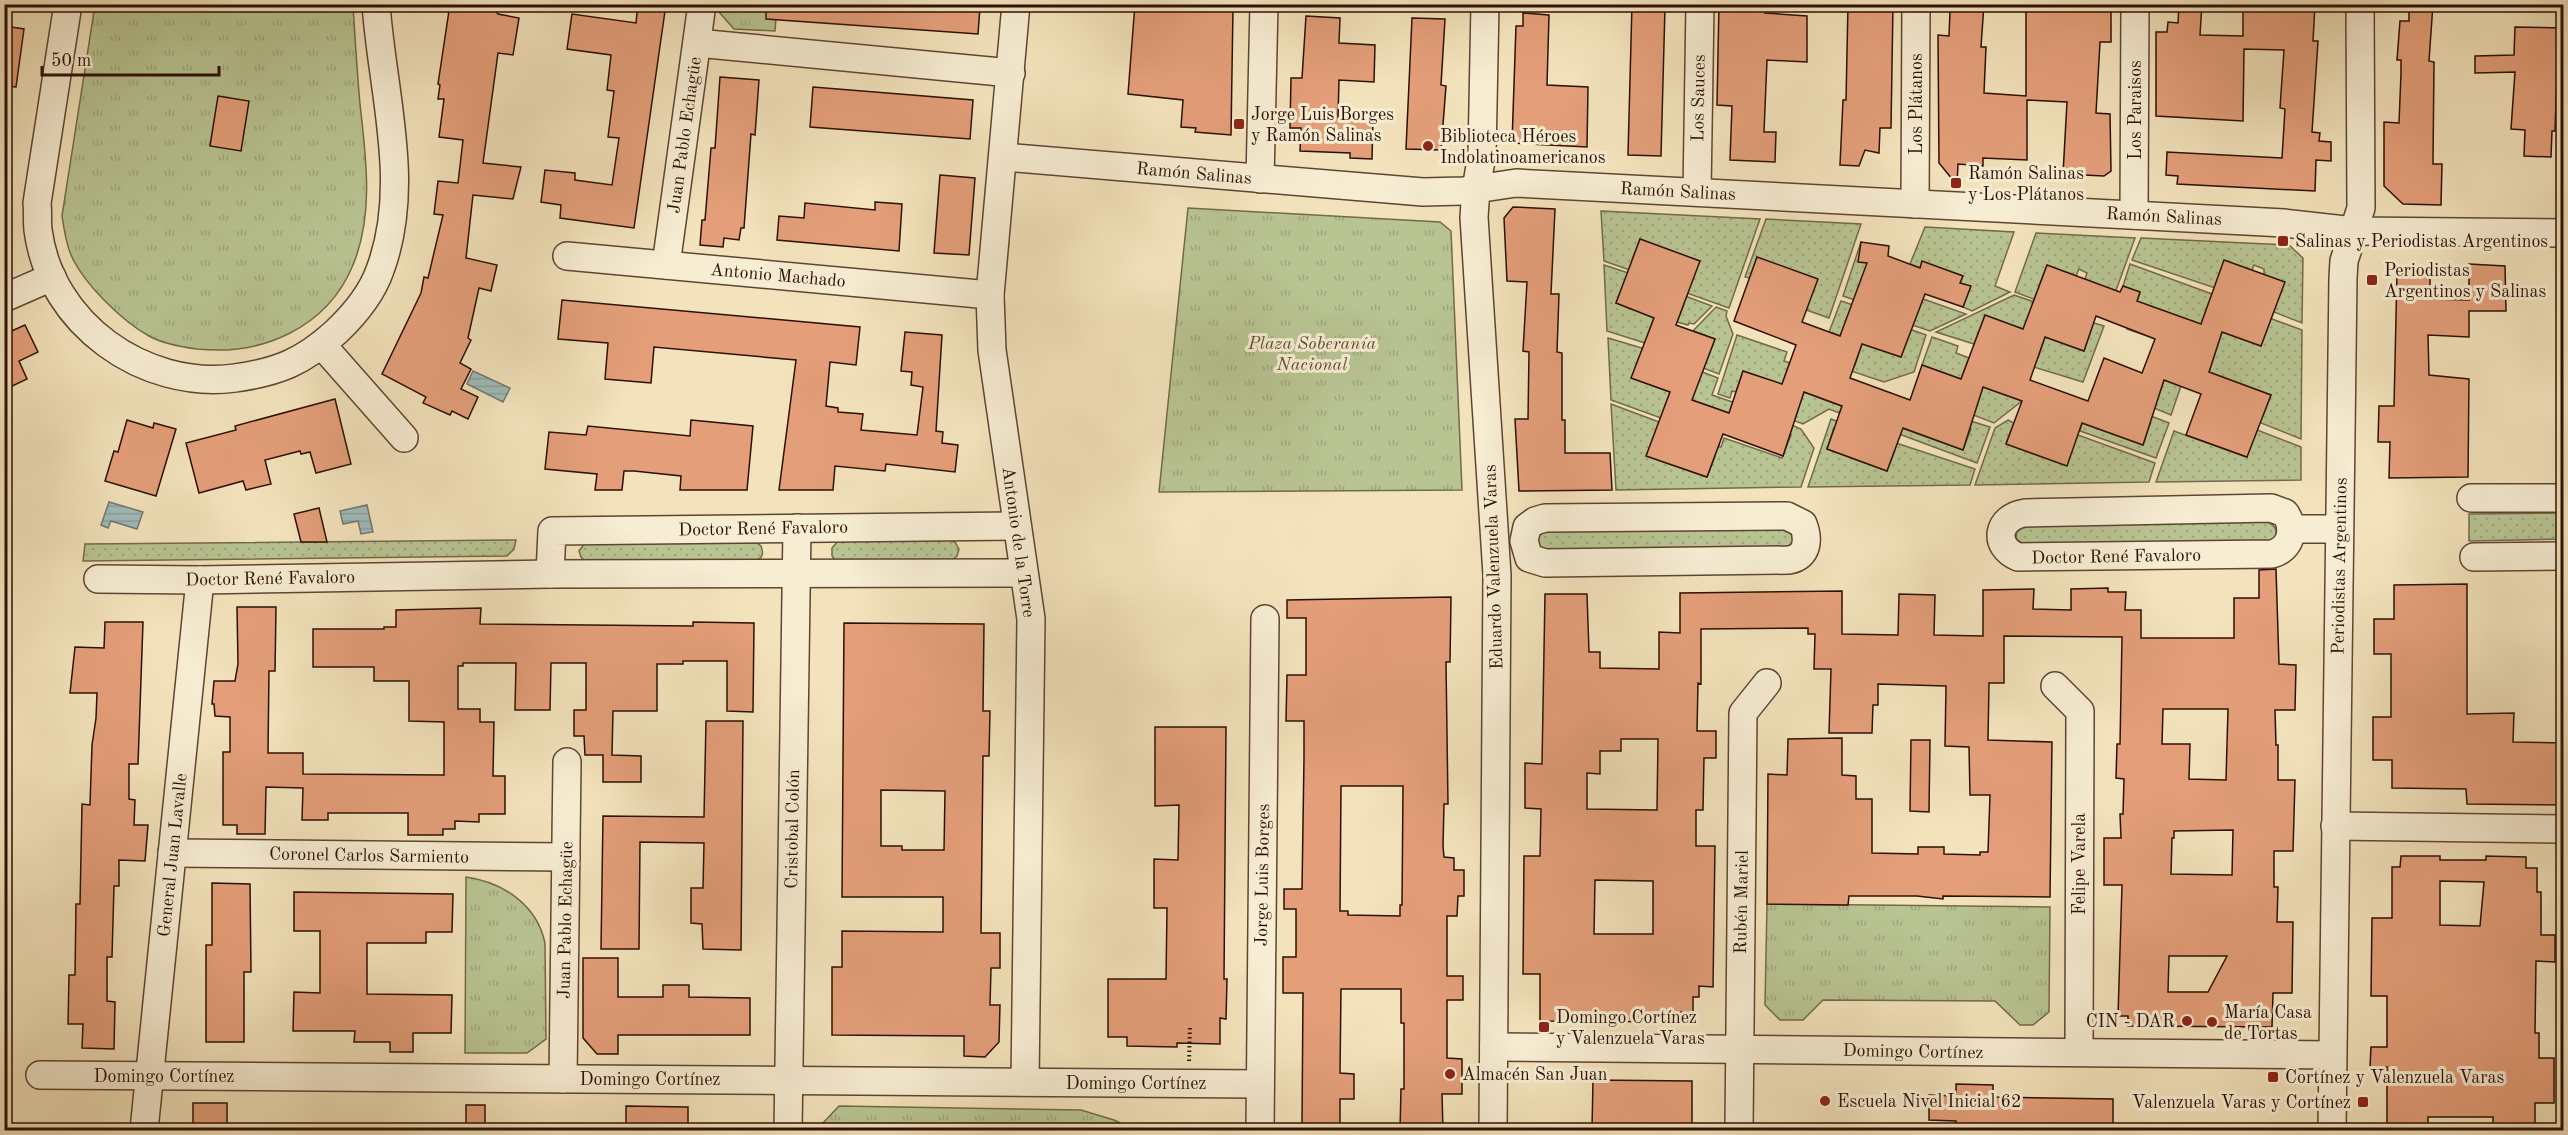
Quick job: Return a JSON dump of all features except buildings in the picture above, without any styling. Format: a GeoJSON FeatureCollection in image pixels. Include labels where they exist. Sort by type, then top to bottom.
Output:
{"type":"FeatureCollection","features":[{"type":"Feature","properties":{"kind":"street"},"geometry":{"type":"LineString","coordinates":[[68,4],[37,203],[38,230],[52,277],[70,306],[94,335],[122,354],[157,372],[185,378],[215,380],[269,373],[293,363],[322,345],[344,325],[365,300],[380,271],[396,202],[394,163],[376,4]]}},
{"type":"Feature","properties":{"kind":"street","name":"Juan Pablo Echagüe"},"geometry":{"type":"LineString","coordinates":[[666,265],[702,4]]}},
{"type":"Feature","properties":{"kind":"street","name":"Antonio de la Torre"},"geometry":{"type":"LineString","coordinates":[[1016,4],[990,295],[992,350],[1031,619],[1025,1082]]}},
{"type":"Feature","properties":{"kind":"street"},"geometry":{"type":"LineString","coordinates":[[1260,179],[1264,4]]}},
{"type":"Feature","properties":{"kind":"street","name":"Eduardo Valenzuela Varas"},"geometry":{"type":"LineString","coordinates":[[1485,4],[1482,155],[1474,217],[1497,574],[1493,1131]]}},
{"type":"Feature","properties":{"kind":"street","name":"Los Sauces"},"geometry":{"type":"LineString","coordinates":[[1697,192],[1700,4]]}},
{"type":"Feature","properties":{"kind":"street","name":"Los Plátanos"},"geometry":{"type":"LineString","coordinates":[[1915,204],[1916,4]]}},
{"type":"Feature","properties":{"kind":"street","name":"Los Paraisos"},"geometry":{"type":"LineString","coordinates":[[2134,215],[2135,4]]}},
{"type":"Feature","properties":{"kind":"street","name":"Periodistas Argentinos"},"geometry":{"type":"LineString","coordinates":[[2332,1131],[2343,278],[2344,261],[2361,208],[2360,4]]}},
{"type":"Feature","properties":{"kind":"street"},"geometry":{"type":"LineString","coordinates":[[697,43],[1011,73]]}},
{"type":"Feature","properties":{"kind":"street","name":"Ramón Salinas"},"geometry":{"type":"LineString","coordinates":[[1004,158],[1423,192],[1476,189],[1516,183],[2284,223],[2354,231],[2564,233]]}},
{"type":"Feature","properties":{"kind":"street","name":"Antonio Machado"},"geometry":{"type":"LineString","coordinates":[[567,256],[990,295]]}},
{"type":"Feature","properties":{"kind":"street"},"geometry":{"type":"LineString","coordinates":[[4,297],[52,277]]}},
{"type":"Feature","properties":{"kind":"street"},"geometry":{"type":"LineString","coordinates":[[322,345],[405,438]]}},
{"type":"Feature","properties":{"kind":"street"},"geometry":{"type":"LineString","coordinates":[[2471,498],[2564,498]]}},
{"type":"Feature","properties":{"kind":"street","name":"Doctor René Favaloro"},"geometry":{"type":"LineString","coordinates":[[2271,507],[2285,513],[2291,529],[2288,544],[2284,549],[2272,554],[2018,557],[2010,554],[2001,537],[2002,527],[2007,519],[2025,513],[2271,507]]}},
{"type":"Feature","properties":{"kind":"street"},"geometry":{"type":"LineString","coordinates":[[1787,516],[1803,524],[1807,538],[1803,554],[1789,560],[1545,563],[1529,558],[1524,541],[1527,527],[1535,521],[1568,518],[1787,516]]}},
{"type":"Feature","properties":{"kind":"street","name":"Doctor René Favaloro"},"geometry":{"type":"LineString","coordinates":[[550,574],[552,531],[1016,526]]}},
{"type":"Feature","properties":{"kind":"street","name":"Cristobal Colón"},"geometry":{"type":"LineString","coordinates":[[788,1131],[797,528]]}},
{"type":"Feature","properties":{"kind":"street"},"geometry":{"type":"LineString","coordinates":[[2291,529],[2339,529]]}},
{"type":"Feature","properties":{"kind":"street"},"geometry":{"type":"LineString","coordinates":[[1495,542],[1524,541]]}},
{"type":"Feature","properties":{"kind":"street"},"geometry":{"type":"LineString","coordinates":[[2474,557],[2564,556]]}},
{"type":"Feature","properties":{"kind":"street","name":"Doctor René Favaloro"},"geometry":{"type":"LineString","coordinates":[[98,579],[200,580],[550,574],[1024,573]]}},
{"type":"Feature","properties":{"kind":"street","name":"General Juan Lavalle"},"geometry":{"type":"LineString","coordinates":[[144,1131],[200,580]]}},
{"type":"Feature","properties":{"kind":"street","name":"Jorge Luis Borges"},"geometry":{"type":"LineString","coordinates":[[1260,1131],[1265,618]]}},
{"type":"Feature","properties":{"kind":"street","name":"Rubén Mariel"},"geometry":{"type":"LineString","coordinates":[[1739,1131],[1743,713],[1767,682]]}},
{"type":"Feature","properties":{"kind":"street","name":"Felipe Varela"},"geometry":{"type":"LineString","coordinates":[[2055,686],[2080,711],[2079,1052]]}},
{"type":"Feature","properties":{"kind":"street","name":"Juan Pablo Echagüe"},"geometry":{"type":"LineString","coordinates":[[563,1079],[567,762]]}},
{"type":"Feature","properties":{"kind":"street"},"geometry":{"type":"LineString","coordinates":[[2335,826],[2564,829]]}},
{"type":"Feature","properties":{"kind":"street","name":"Coronel Carlos Sarmiento"},"geometry":{"type":"LineString","coordinates":[[172,853],[566,857]]}},
{"type":"Feature","properties":{"kind":"street","name":"Domingo Cortínez"},"geometry":{"type":"LineString","coordinates":[[1494,1047],[2332,1055]]}},
{"type":"Feature","properties":{"kind":"street","name":"Domingo Cortínez"},"geometry":{"type":"LineString","coordinates":[[40,1075],[1260,1083]]}},
{"type":"Feature","properties":{"kind":"path"},"geometry":{"type":"LineString","coordinates":[[1189,1062],[1190,1026]]}},
{"type":"Feature","properties":{"kind":"green space"},"geometry":{"type":"Polygon","coordinates":[[[95,5],[353,5],[366,165],[364,226],[353,265],[341,287],[327,306],[309,321],[290,333],[245,348],[197,349],[173,345],[149,336],[127,321],[85,278],[71,255],[62,216],[95,5]]]}},
{"type":"Feature","properties":{"kind":"green space"},"geometry":{"type":"Polygon","coordinates":[[[720,5],[777,5],[775,31],[734,29],[719,12],[720,5]]]}},
{"type":"Feature","properties":{"kind":"green space","name":"Plaza Soberanía Nacional"},"geometry":{"type":"Polygon","coordinates":[[[1188,208],[1440,222],[1451,231],[1462,490],[1159,492],[1188,208]]]}},
{"type":"Feature","properties":{"kind":"green space"},"geometry":{"type":"Polygon","coordinates":[[[1601,211],[1760,219],[1729,308],[1678,290],[1699,261],[1640,239],[1632,260],[1638,273],[1604,261],[1601,211]]]}},
{"type":"Feature","properties":{"kind":"green space"},"geometry":{"type":"Polygon","coordinates":[[[1766,219],[1861,224],[1829,318],[1801,308],[1757,257],[1750,278],[1745,277],[1766,219]]]}},
{"type":"Feature","properties":{"kind":"green space"},"geometry":{"type":"Polygon","coordinates":[[[1925,227],[2014,232],[1995,286],[2010,292],[1972,311],[1963,307],[1970,287],[1960,283],[1963,276],[1922,262],[1920,268],[1910,264],[1925,227]]]}},
{"type":"Feature","properties":{"kind":"green space"},"geometry":{"type":"Polygon","coordinates":[[[2036,233],[2135,238],[2106,318],[2085,279],[2087,273],[2079,269],[2076,276],[2047,266],[2039,286],[2044,303],[2015,292],[2036,233]]]}},
{"type":"Feature","properties":{"kind":"green space"},"geometry":{"type":"Polygon","coordinates":[[[2141,238],[2289,245],[2303,258],[2302,323],[2264,308],[2264,269],[2254,265],[2252,270],[2224,291],[2132,260],[2141,238]]]}},
{"type":"Feature","properties":{"kind":"green space"},"geometry":{"type":"Polygon","coordinates":[[[1861,242],[1887,265],[1864,303],[1843,296],[1861,242]]]}},
{"type":"Feature","properties":{"kind":"green space"},"geometry":{"type":"Polygon","coordinates":[[[2130,264],[2212,294],[2201,324],[2162,341],[2127,329],[2140,293],[2123,286],[2130,264]]]}},
{"type":"Feature","properties":{"kind":"green space"},"geometry":{"type":"Polygon","coordinates":[[[1604,265],[1653,281],[1633,285],[1624,282],[1616,303],[1654,317],[1645,343],[1607,331],[1604,265]]]}},
{"type":"Feature","properties":{"kind":"green space"},"geometry":{"type":"Polygon","coordinates":[[[1677,293],[1712,306],[1694,324],[1677,322],[1684,304],[1674,300],[1677,293]]]}},
{"type":"Feature","properties":{"kind":"green space"},"geometry":{"type":"Polygon","coordinates":[[[2014,295],[2043,305],[2023,329],[1985,316],[1974,344],[1936,332],[2014,295]]]}},
{"type":"Feature","properties":{"kind":"green space"},"geometry":{"type":"Polygon","coordinates":[[[1923,299],[1966,314],[1930,331],[1903,322],[1923,299]]]}},
{"type":"Feature","properties":{"kind":"green space"},"geometry":{"type":"Polygon","coordinates":[[[1841,301],[1862,308],[1848,315],[1841,336],[1829,332],[1841,301]]]}},
{"type":"Feature","properties":{"kind":"green space"},"geometry":{"type":"Polygon","coordinates":[[[1716,307],[1727,311],[1726,316],[1733,334],[1719,374],[1695,365],[1707,360],[1715,339],[1693,331],[1716,307]]]}},
{"type":"Feature","properties":{"kind":"green space"},"geometry":{"type":"Polygon","coordinates":[[[2261,315],[2302,330],[2301,439],[2251,419],[2263,416],[2271,395],[2209,372],[2222,332],[2261,346],[2268,325],[2261,315]]]}},
{"type":"Feature","properties":{"kind":"green space"},"geometry":{"type":"Polygon","coordinates":[[[2084,320],[2104,326],[2083,382],[2024,364],[2038,358],[2045,337],[2084,351],[2091,330],[2084,320]]]}},
{"type":"Feature","properties":{"kind":"green space"},"geometry":{"type":"Polygon","coordinates":[[[1901,326],[1926,335],[1914,372],[1884,382],[1842,368],[1855,365],[1862,343],[1901,357],[1908,337],[1901,326]]]}},
{"type":"Feature","properties":{"kind":"green space"},"geometry":{"type":"Polygon","coordinates":[[[1737,335],[1787,352],[1784,361],[1790,363],[1782,385],[1743,371],[1736,392],[1732,391],[1730,398],[1718,394],[1737,335]]]}},
{"type":"Feature","properties":{"kind":"green space"},"geometry":{"type":"Polygon","coordinates":[[[1932,337],[1958,346],[1956,353],[1969,358],[1961,379],[1922,365],[1932,337]]]}},
{"type":"Feature","properties":{"kind":"green space"},"geometry":{"type":"Polygon","coordinates":[[[1608,338],[1652,351],[1649,360],[1639,357],[1632,378],[1670,392],[1661,418],[1611,400],[1608,338]]]}},
{"type":"Feature","properties":{"kind":"green space"},"geometry":{"type":"Polygon","coordinates":[[[1692,368],[1718,378],[1712,395],[1744,406],[1740,417],[1692,400],[1692,368]]]}},
{"type":"Feature","properties":{"kind":"green space"},"geometry":{"type":"Polygon","coordinates":[[[2164,380],[2181,386],[2171,415],[2144,404],[2157,401],[2164,380]]]}},
{"type":"Feature","properties":{"kind":"green space"},"geometry":{"type":"Polygon","coordinates":[[[1983,387],[2022,401],[1994,423],[1963,411],[1976,408],[1983,387]]]}},
{"type":"Feature","properties":{"kind":"green space"},"geometry":{"type":"Polygon","coordinates":[[[1804,392],[1852,410],[1850,417],[1829,409],[1803,424],[1784,417],[1796,413],[1804,392]]]}},
{"type":"Feature","properties":{"kind":"green space"},"geometry":{"type":"Polygon","coordinates":[[[1611,404],[1659,422],[1647,456],[1707,477],[1715,456],[1695,437],[1721,447],[1724,438],[1782,458],[1791,435],[1781,432],[1785,422],[1801,429],[1814,448],[1801,487],[1616,490],[1611,404]]]}},
{"type":"Feature","properties":{"kind":"green space"},"geometry":{"type":"Polygon","coordinates":[[[2143,413],[2169,423],[2156,458],[2080,431],[2082,423],[2143,445],[2150,424],[2140,420],[2143,413]]]}},
{"type":"Feature","properties":{"kind":"green space"},"geometry":{"type":"Polygon","coordinates":[[[1831,419],[1847,425],[1834,428],[1827,449],[1887,471],[1895,450],[1887,440],[1975,469],[1970,485],[1808,487],[1831,419]]]}},
{"type":"Feature","properties":{"kind":"green space"},"geometry":{"type":"Polygon","coordinates":[[[1964,419],[1990,427],[1977,463],[1891,431],[1893,425],[1963,450],[1971,429],[1961,425],[1964,419]]]}},
{"type":"Feature","properties":{"kind":"green space"},"geometry":{"type":"Polygon","coordinates":[[[2008,420],[2014,423],[2006,443],[2078,435],[2155,463],[2149,482],[1975,485],[1995,428],[2008,420]]]}},
{"type":"Feature","properties":{"kind":"green space"},"geometry":{"type":"Polygon","coordinates":[[[2247,426],[2301,447],[2301,480],[2156,482],[2174,431],[2246,457],[2247,426]]]}},
{"type":"Feature","properties":{"kind":"green space"},"geometry":{"type":"Polygon","coordinates":[[[2563,513],[2563,539],[2469,541],[2469,514],[2563,513]]]}},
{"type":"Feature","properties":{"kind":"green space"},"geometry":{"type":"Polygon","coordinates":[[[2265,521],[2276,529],[2272,542],[2022,546],[2016,538],[2017,531],[2025,526],[2265,521]]]}},
{"type":"Feature","properties":{"kind":"green space"},"geometry":{"type":"Polygon","coordinates":[[[1793,530],[1794,548],[1539,552],[1536,531],[1793,530]]]}},
{"type":"Feature","properties":{"kind":"green space"},"geometry":{"type":"Polygon","coordinates":[[[516,540],[514,549],[507,556],[83,561],[85,544],[516,540]]]}},
{"type":"Feature","properties":{"kind":"green space"},"geometry":{"type":"Polygon","coordinates":[[[948,540],[955,542],[959,549],[957,556],[952,560],[836,561],[832,556],[832,548],[838,541],[948,540]]]}},
{"type":"Feature","properties":{"kind":"green space"},"geometry":{"type":"Polygon","coordinates":[[[585,543],[757,543],[761,546],[762,554],[757,560],[585,561],[579,551],[585,543]]]}},
{"type":"Feature","properties":{"kind":"green space"},"geometry":{"type":"Polygon","coordinates":[[[466,877],[493,884],[505,890],[526,907],[541,929],[545,943],[546,1039],[527,1053],[465,1053],[466,877]]]}},
{"type":"Feature","properties":{"kind":"green space"},"geometry":{"type":"Polygon","coordinates":[[[1767,904],[2050,907],[2049,1012],[2033,1025],[2020,1025],[1995,1001],[1823,1000],[1803,1020],[1780,1020],[1765,1005],[1767,904]]]}},
{"type":"Feature","properties":{"kind":"green space"},"geometry":{"type":"Polygon","coordinates":[[[839,1106],[1081,1110],[1114,1120],[1135,1130],[823,1130],[823,1123],[839,1106]]]}},
{"type":"Feature","properties":{"kind":"water"},"geometry":{"type":"Polygon","coordinates":[[[473,371],[510,388],[503,402],[467,384],[473,371]]]}},
{"type":"Feature","properties":{"kind":"water"},"geometry":{"type":"Polygon","coordinates":[[[109,502],[143,512],[137,529],[111,521],[108,528],[101,525],[109,502]]]}},
{"type":"Feature","properties":{"kind":"water"},"geometry":{"type":"Polygon","coordinates":[[[367,505],[373,532],[361,534],[358,521],[343,524],[340,511],[367,505]]]}},
{"type":"Feature","properties":{"kind":"place","name":"Jorge Luis Borges y Ramón Salinas"},"geometry":{"type":"Point","coordinates":[1239,124]}},
{"type":"Feature","properties":{"kind":"place","name":"Biblioteca Héroes Indolatinoamericanos"},"geometry":{"type":"Point","coordinates":[1428,146]}},
{"type":"Feature","properties":{"kind":"place","name":"Ramón Salinas y Los Plátanos"},"geometry":{"type":"Point","coordinates":[1956,183]}},
{"type":"Feature","properties":{"kind":"place","name":"Salinas y Periodistas Argentinos"},"geometry":{"type":"Point","coordinates":[2283,241]}},
{"type":"Feature","properties":{"kind":"place","name":"Periodistas Argentinos y Salinas"},"geometry":{"type":"Point","coordinates":[2372,280]}},
{"type":"Feature","properties":{"kind":"place","name":"CIN - DAR"},"geometry":{"type":"Point","coordinates":[2187,1021]}},
{"type":"Feature","properties":{"kind":"place","name":"María Casa de Tortas"},"geometry":{"type":"Point","coordinates":[2212,1022]}},
{"type":"Feature","properties":{"kind":"place","name":"Domingo Cortínez y Valenzuela Varas"},"geometry":{"type":"Point","coordinates":[1544,1027]}},
{"type":"Feature","properties":{"kind":"place","name":"Almacén San Juan"},"geometry":{"type":"Point","coordinates":[1450,1074]}},
{"type":"Feature","properties":{"kind":"place","name":"Cortínez y Valenzuela Varas"},"geometry":{"type":"Point","coordinates":[2273,1077]}},
{"type":"Feature","properties":{"kind":"place","name":"Escuela Nivel Inicial 62"},"geometry":{"type":"Point","coordinates":[1825,1101]}},
{"type":"Feature","properties":{"kind":"place","name":"Valenzuela Varas y Cortínez"},"geometry":{"type":"Point","coordinates":[2363,1102]}}]}
